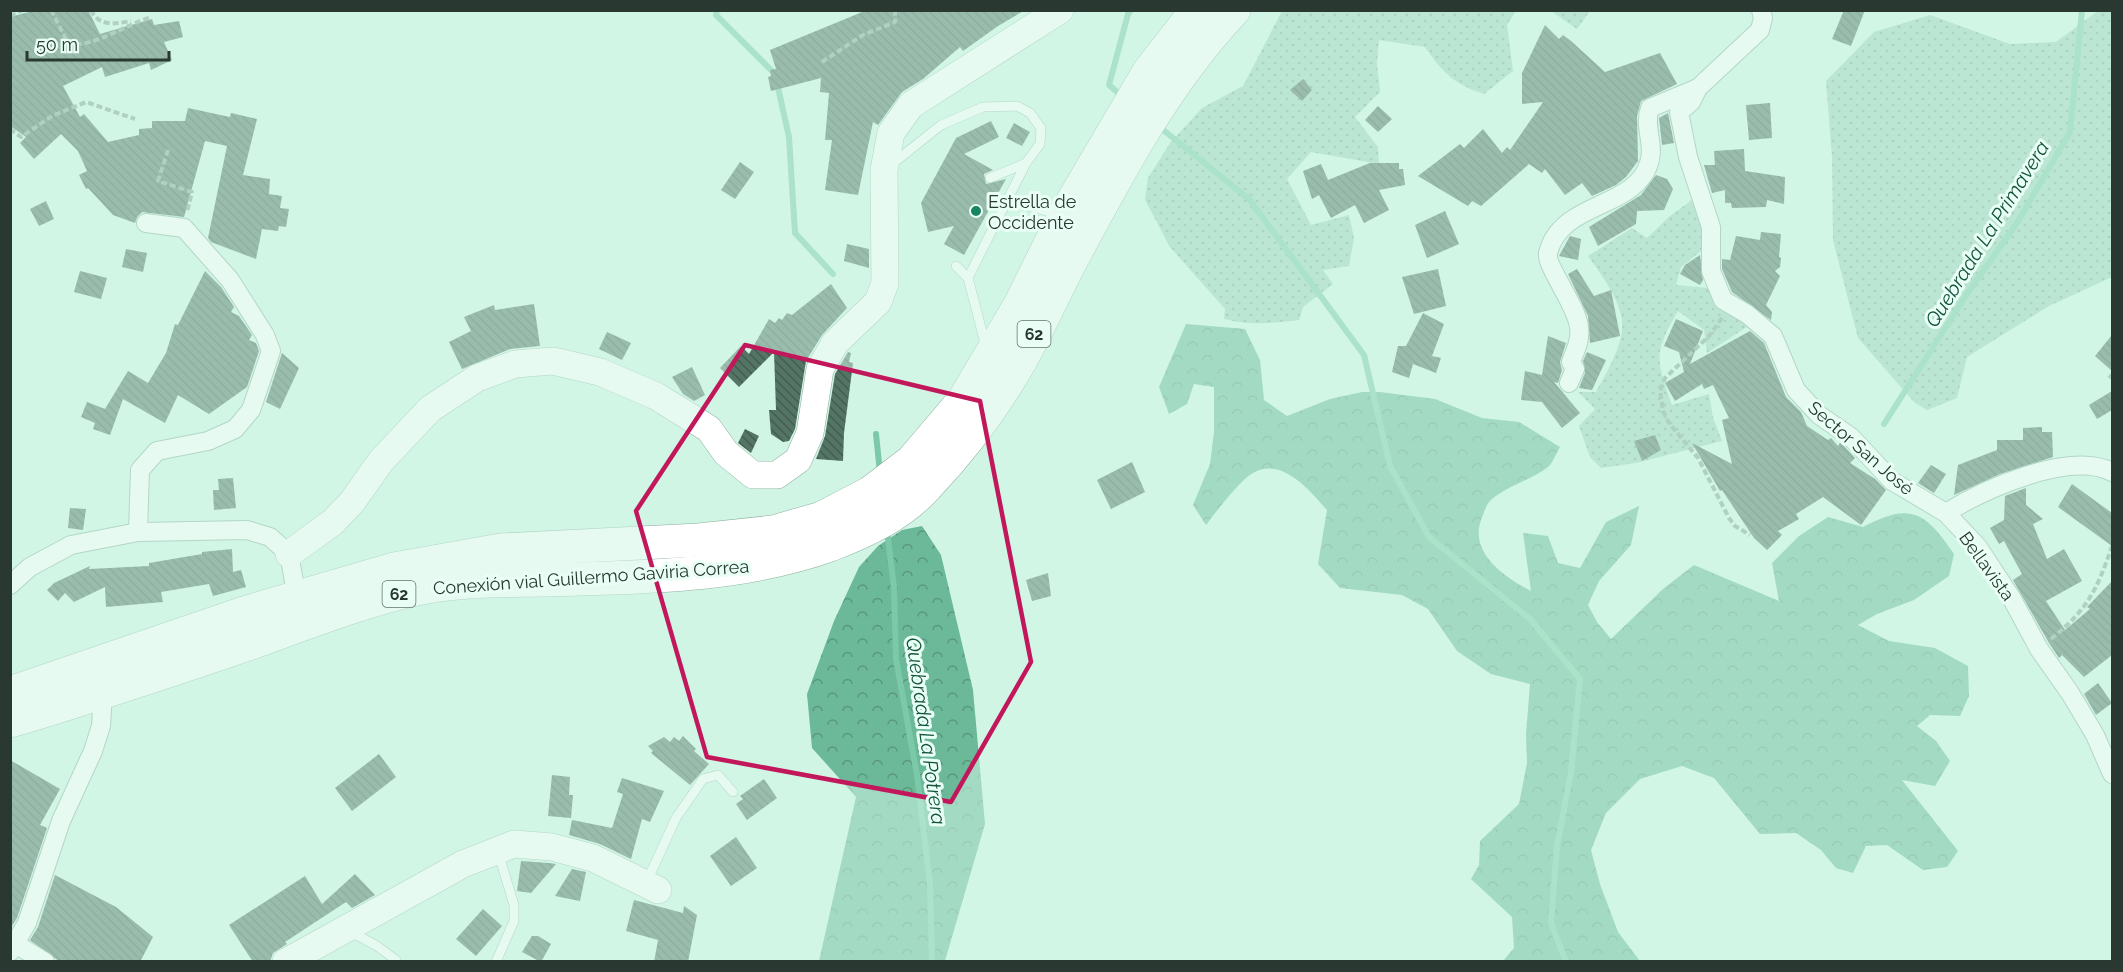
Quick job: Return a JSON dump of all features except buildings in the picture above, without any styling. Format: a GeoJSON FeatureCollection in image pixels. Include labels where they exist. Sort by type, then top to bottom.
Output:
{"type":"FeatureCollection","features":[{"type":"Feature","properties":{"kind":"highway","name":"Conexión vial Guillermo Gaviria Correa"},"geometry":{"type":"LineString","coordinates":[[919,474],[958,450],[1015,371],[1111,160],[1197,10]]}},
{"type":"Feature","properties":{"kind":"highway","name":"Conexión vial Guillermo Gaviria Correa"},"geometry":{"type":"LineString","coordinates":[[1157,83],[1205,41],[1234,10]]}},
{"type":"Feature","properties":{"kind":"highway","name":"Conexión vial Guillermo Gaviria Correa"},"geometry":{"type":"LineString","coordinates":[[10,693],[297,598],[394,569],[501,550],[699,540],[801,540],[864,531],[906,506],[919,474],[1020,305],[1064,216],[1111,160]]}},
{"type":"Feature","properties":{"kind":"highway","name":"Conexión vial Guillermo Gaviria Correa"},"geometry":{"type":"LineString","coordinates":[[10,721],[103,694],[363,603],[416,589],[468,582],[620,577],[728,570],[769,564],[801,540]]}},
{"type":"Feature","properties":{"kind":"street"},"geometry":{"type":"LineString","coordinates":[[289,554],[333,522],[352,502],[381,461],[430,409],[477,378],[515,364],[554,361],[600,372],[656,396],[708,429],[726,453],[753,475],[777,475],[798,459],[810,433],[820,369],[836,343],[878,302],[885,283],[884,170],[891,133],[911,105],[1060,10]]}},
{"type":"Feature","properties":{"kind":"street","name":"Sector San José"},"geometry":{"type":"LineString","coordinates":[[1761,10],[1763,18],[1760,30],[1698,88],[1691,102],[1679,112],[1688,157],[1711,226],[1712,272],[1723,300],[1747,314],[1773,336],[1796,390],[1819,415],[1851,437],[1892,481],[1946,513]]}},
{"type":"Feature","properties":{"kind":"street"},"geometry":{"type":"LineString","coordinates":[[1569,383],[1575,369],[1570,362],[1578,342],[1580,329],[1567,293],[1549,264],[1547,255],[1553,237],[1574,219],[1635,185],[1644,175],[1652,154],[1650,108],[1698,88]]}},
{"type":"Feature","properties":{"kind":"street"},"geometry":{"type":"LineString","coordinates":[[138,532],[140,470],[157,451],[208,441],[236,429],[251,410],[271,351],[265,335],[230,280],[184,228],[147,223]]}},
{"type":"Feature","properties":{"kind":"street","name":"Bellavista"},"geometry":{"type":"LineString","coordinates":[[2112,472],[2082,465],[2048,471],[1997,485],[1946,513],[1978,547],[2012,599],[2039,649],[2070,693],[2095,735],[2112,774]]}},
{"type":"Feature","properties":{"kind":"street"},"geometry":{"type":"LineString","coordinates":[[10,585],[30,567],[71,545],[138,532],[247,530],[270,537],[289,554],[297,598]]}},
{"type":"Feature","properties":{"kind":"street"},"geometry":{"type":"LineString","coordinates":[[45,962],[12,947],[27,922],[61,821],[93,751],[101,726],[103,694]]}},
{"type":"Feature","properties":{"kind":"street"},"geometry":{"type":"LineString","coordinates":[[286,962],[463,864],[514,844],[552,847],[593,858],[652,887]]}},
{"type":"Feature","properties":{"kind":"lane"},"geometry":{"type":"LineString","coordinates":[[884,170],[941,125],[963,113],[1002,105],[1017,106],[1030,113],[1041,128],[1040,144],[1026,163],[968,278]]}},
{"type":"Feature","properties":{"kind":"lane"},"geometry":{"type":"LineString","coordinates":[[990,178],[1026,163]]}},
{"type":"Feature","properties":{"kind":"lane"},"geometry":{"type":"LineString","coordinates":[[1007,201],[1064,216]]}},
{"type":"Feature","properties":{"kind":"lane"},"geometry":{"type":"LineString","coordinates":[[956,266],[968,278],[989,359]]}},
{"type":"Feature","properties":{"kind":"lane"},"geometry":{"type":"LineString","coordinates":[[652,887],[676,818],[703,779],[718,775],[733,792]]}},
{"type":"Feature","properties":{"kind":"lane"},"geometry":{"type":"LineString","coordinates":[[496,962],[514,921],[512,897],[497,850]]}},
{"type":"Feature","properties":{"kind":"lane"},"geometry":{"type":"LineString","coordinates":[[346,929],[377,946],[396,960]]}},
{"type":"Feature","properties":{"kind":"path"},"geometry":{"type":"LineString","coordinates":[[10,16],[22,10]]}},
{"type":"Feature","properties":{"kind":"path"},"geometry":{"type":"LineString","coordinates":[[51,10],[68,44],[75,45],[94,41],[130,23],[149,18],[122,23],[102,23],[94,17],[91,10]]}},
{"type":"Feature","properties":{"kind":"path"},"geometry":{"type":"LineString","coordinates":[[822,62],[863,35],[895,22],[897,19],[895,10]]}},
{"type":"Feature","properties":{"kind":"path"},"geometry":{"type":"LineString","coordinates":[[10,129],[21,137],[52,116],[86,102],[135,119]]}},
{"type":"Feature","properties":{"kind":"path"},"geometry":{"type":"LineString","coordinates":[[168,150],[158,181],[192,192],[184,228]]}},
{"type":"Feature","properties":{"kind":"path"},"geometry":{"type":"LineString","coordinates":[[1730,306],[1709,336],[1665,378],[1660,391],[1663,411],[1698,458],[1729,518],[1735,526],[1750,535]]}},
{"type":"Feature","properties":{"kind":"path"},"geometry":{"type":"LineString","coordinates":[[2039,649],[2078,617],[2101,580],[2112,546]]}},
{"type":"Feature","properties":{"kind":"highlighted area"},"geometry":{"type":"Polygon","coordinates":[[[745,345],[980,401],[1031,662],[951,802],[707,757],[636,511],[745,345]]]}},
{"type":"Feature","properties":{"kind":"green space"},"geometry":{"type":"Polygon","coordinates":[[[1282,11],[1516,11],[1507,25],[1513,71],[1484,94],[1457,82],[1438,64],[1425,47],[1379,40],[1377,63],[1380,92],[1355,117],[1378,147],[1379,164],[1311,152],[1287,179],[1311,225],[1349,215],[1354,238],[1349,266],[1323,270],[1333,284],[1303,307],[1299,320],[1244,323],[1224,319],[1225,309],[1170,247],[1145,200],[1148,178],[1170,143],[1202,108],[1243,86],[1282,11]]]}},
{"type":"Feature","properties":{"kind":"green space"},"geometry":{"type":"Polygon","coordinates":[[[1551,11],[1590,11],[1577,29],[1551,11]]]}},
{"type":"Feature","properties":{"kind":"green space"},"geometry":{"type":"Polygon","coordinates":[[[2098,11],[2112,11],[2112,277],[2049,306],[1967,357],[1957,398],[1927,410],[1914,402],[1858,338],[1833,240],[1832,157],[1826,81],[1874,32],[1930,15],[2010,44],[2056,42],[2098,11]]]}},
{"type":"Feature","properties":{"kind":"green space"},"geometry":{"type":"Polygon","coordinates":[[[1696,197],[1706,247],[1681,267],[1676,285],[1708,288],[1716,304],[1750,325],[1707,353],[1704,330],[1678,311],[1664,337],[1660,366],[1672,405],[1709,394],[1713,418],[1722,441],[1636,463],[1601,468],[1590,457],[1579,426],[1595,409],[1578,392],[1596,392],[1616,352],[1622,322],[1613,293],[1588,256],[1632,228],[1647,238],[1670,216],[1696,197]]]}},
{"type":"Feature","properties":{"kind":"green space"},"geometry":{"type":"Polygon","coordinates":[[[1186,324],[1245,329],[1260,360],[1264,400],[1287,416],[1330,399],[1362,392],[1380,392],[1435,399],[1482,418],[1519,422],[1560,447],[1548,467],[1490,501],[1485,508],[1479,528],[1479,540],[1483,551],[1499,570],[1531,591],[1523,533],[1548,536],[1558,563],[1580,568],[1606,522],[1639,506],[1631,545],[1599,581],[1588,605],[1597,622],[1611,639],[1663,589],[1694,565],[1779,601],[1772,563],[1799,536],[1828,517],[1863,527],[1879,519],[1905,513],[1925,520],[1944,539],[1954,554],[1949,576],[1914,600],[1877,614],[1858,625],[1889,641],[1935,648],[1968,666],[1969,696],[1960,716],[1930,715],[1917,726],[1936,741],[1950,761],[1935,786],[1902,780],[1958,851],[1947,867],[1923,870],[1887,845],[1866,846],[1853,873],[1836,868],[1821,850],[1796,833],[1760,834],[1714,778],[1682,766],[1640,779],[1606,813],[1591,850],[1600,884],[1618,932],[1640,961],[1503,961],[1514,948],[1512,917],[1471,879],[1479,865],[1480,841],[1519,804],[1527,763],[1526,734],[1530,684],[1491,674],[1457,651],[1428,609],[1402,595],[1340,588],[1318,564],[1327,510],[1304,485],[1285,472],[1264,469],[1248,476],[1206,525],[1193,505],[1210,464],[1214,432],[1214,387],[1194,384],[1187,404],[1169,414],[1159,387],[1186,324]]]}},
{"type":"Feature","properties":{"kind":"green space"},"geometry":{"type":"Polygon","coordinates":[[[922,526],[941,555],[973,690],[985,824],[945,961],[819,961],[856,797],[812,748],[807,694],[834,621],[859,567],[878,546],[902,530],[922,526]]]}},
{"type":"Feature","properties":{"kind":"waterway"},"geometry":{"type":"LineString","coordinates":[[717,10],[716,15],[775,74],[789,137],[795,233],[833,274]]}},
{"type":"Feature","properties":{"kind":"waterway"},"geometry":{"type":"LineString","coordinates":[[1124,98],[1109,85],[1131,10]]}},
{"type":"Feature","properties":{"kind":"waterway","name":"Quebrada La Primavera"},"geometry":{"type":"LineString","coordinates":[[1884,424],[1967,294],[2017,223],[2070,132],[2082,10]]}},
{"type":"Feature","properties":{"kind":"waterway"},"geometry":{"type":"LineString","coordinates":[[1157,125],[1249,199],[1364,355],[1390,466],[1429,537],[1530,619],[1580,679],[1571,772],[1557,846],[1551,923],[1566,962]]}},
{"type":"Feature","properties":{"kind":"waterway","name":"Quebrada La Potrera"},"geometry":{"type":"LineString","coordinates":[[876,434],[880,473]]}},
{"type":"Feature","properties":{"kind":"waterway","name":"Quebrada La Potrera"},"geometry":{"type":"LineString","coordinates":[[887,530],[894,588],[896,659],[917,775],[930,884],[932,962]]}},
{"type":"Feature","properties":{"kind":"place","name":"Estrella de Occidente"},"geometry":{"type":"Point","coordinates":[976,211]}}]}
